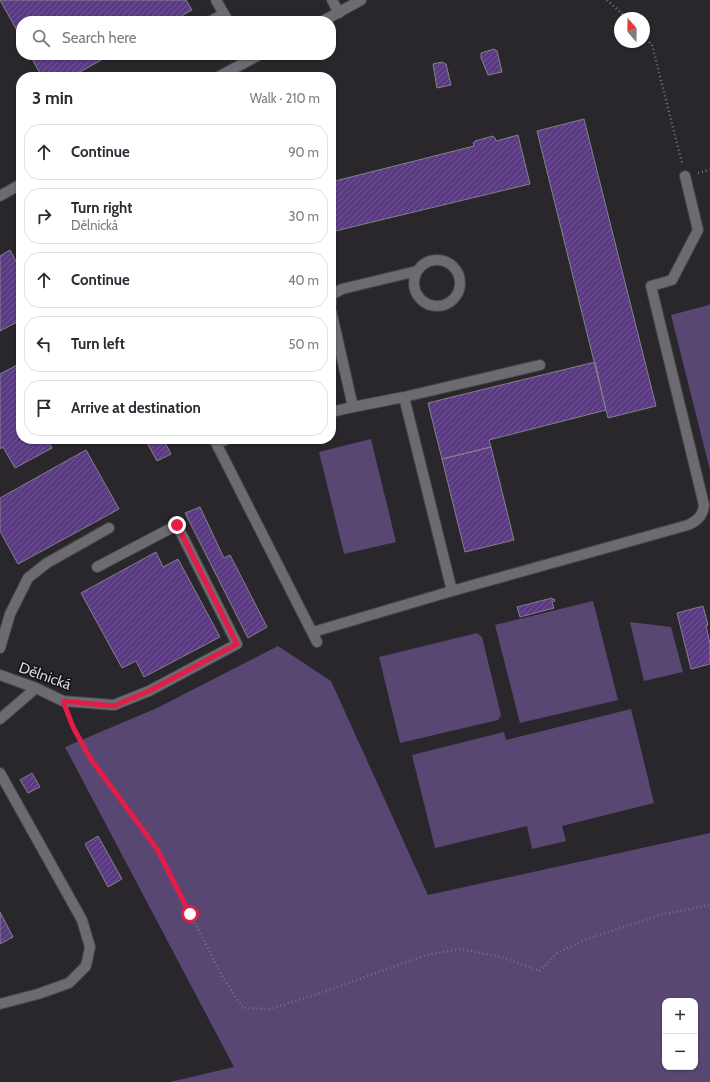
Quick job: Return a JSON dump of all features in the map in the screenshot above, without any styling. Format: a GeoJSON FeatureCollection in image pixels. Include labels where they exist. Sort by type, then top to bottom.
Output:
{"type":"FeatureCollection","features":[{"type":"Feature","properties":{"kind":"street"},"geometry":{"type":"LineString","coordinates":[[216,0],[225,16]]}},
{"type":"Feature","properties":{"kind":"street"},"geometry":{"type":"LineString","coordinates":[[332,0],[339,13]]}},
{"type":"Feature","properties":{"kind":"street"},"geometry":{"type":"LineString","coordinates":[[333,16],[361,0]]}},
{"type":"Feature","properties":{"kind":"street"},"geometry":{"type":"LineString","coordinates":[[226,72],[246,60]]}},
{"type":"Feature","properties":{"kind":"street"},"geometry":{"type":"LineString","coordinates":[[313,632],[688,525],[699,518],[704,510],[704,505],[651,286],[672,280],[698,230],[685,176]]}},
{"type":"Feature","properties":{"kind":"street"},"geometry":{"type":"LineString","coordinates":[[0,196],[16,187]]}},
{"type":"Feature","properties":{"kind":"street"},"geometry":{"type":"LineString","coordinates":[[336,292],[342,289],[417,271],[422,265],[429,261],[437,260],[452,266],[457,272],[459,287],[456,295],[446,304],[439,306],[425,303],[416,292],[414,285],[417,271]]}},
{"type":"Feature","properties":{"kind":"street"},"geometry":{"type":"LineString","coordinates":[[336,332],[353,407]]}},
{"type":"Feature","properties":{"kind":"street"},"geometry":{"type":"LineString","coordinates":[[336,411],[404,397],[540,365]]}},
{"type":"Feature","properties":{"kind":"street"},"geometry":{"type":"LineString","coordinates":[[404,397],[452,592]]}},
{"type":"Feature","properties":{"kind":"street"},"geometry":{"type":"LineString","coordinates":[[217,444],[318,642]]}},
{"type":"Feature","properties":{"kind":"street","name":"Dělnická"},"geometry":{"type":"LineString","coordinates":[[0,675],[36,688],[63,701],[114,706],[149,691],[237,644],[177,525],[97,567]]}},
{"type":"Feature","properties":{"kind":"street"},"geometry":{"type":"LineString","coordinates":[[0,648],[10,614],[28,578],[47,563],[109,528]]}},
{"type":"Feature","properties":{"kind":"street"},"geometry":{"type":"LineString","coordinates":[[0,719],[36,688]]}},
{"type":"Feature","properties":{"kind":"street"},"geometry":{"type":"LineString","coordinates":[[0,1004],[38,994],[69,983],[86,966],[90,947],[82,920],[2,776]]}},
{"type":"Feature","properties":{"kind":"path"},"geometry":{"type":"LineString","coordinates":[[607,0],[620,12]]}},
{"type":"Feature","properties":{"kind":"path"},"geometry":{"type":"LineString","coordinates":[[650,43],[652,45],[685,176],[710,170]]}},
{"type":"Feature","properties":{"kind":"path"},"geometry":{"type":"LineString","coordinates":[[63,701],[73,727],[90,758],[157,849],[222,976],[243,1008],[270,1009],[427,955],[461,949],[504,958],[540,971],[557,953],[587,939],[660,914],[710,905]]}},
{"type":"Feature","properties":{"kind":"shaded area"},"geometry":{"type":"Polygon","coordinates":[[[710,303],[710,470],[671,315],[709,305],[710,303]]]}},
{"type":"Feature","properties":{"kind":"shaded area"},"geometry":{"type":"Polygon","coordinates":[[[371,439],[396,542],[344,554],[319,452],[371,439]]]}},
{"type":"Feature","properties":{"kind":"shaded area"},"geometry":{"type":"Polygon","coordinates":[[[593,601],[618,700],[520,723],[495,625],[593,601]]]}},
{"type":"Feature","properties":{"kind":"shaded area"},"geometry":{"type":"Polygon","coordinates":[[[630,622],[671,627],[683,672],[644,681],[630,622]]]}},
{"type":"Feature","properties":{"kind":"shaded area"},"geometry":{"type":"Polygon","coordinates":[[[477,633],[482,637],[501,715],[498,720],[400,743],[379,657],[477,633]]]}},
{"type":"Feature","properties":{"kind":"shaded area"},"geometry":{"type":"Polygon","coordinates":[[[278,646],[331,681],[428,895],[710,833],[710,1082],[170,1082],[234,1067],[65,747],[157,708],[278,646]]]}},
{"type":"Feature","properties":{"kind":"shaded area"},"geometry":{"type":"Polygon","coordinates":[[[631,709],[654,803],[562,826],[566,841],[532,849],[527,826],[435,848],[412,755],[504,732],[506,740],[631,709]]]}},
{"type":"Feature","properties":{"kind":"building"},"geometry":{"type":"Polygon","coordinates":[[[0,0],[186,0],[192,10],[181,16],[16,16],[16,29],[0,0]]]}},
{"type":"Feature","properties":{"kind":"building"},"geometry":{"type":"Polygon","coordinates":[[[494,49],[497,51],[502,72],[488,75],[481,58],[481,53],[494,49]]]}},
{"type":"Feature","properties":{"kind":"building"},"geometry":{"type":"Polygon","coordinates":[[[33,60],[101,60],[80,72],[39,72],[33,60]]]}},
{"type":"Feature","properties":{"kind":"building"},"geometry":{"type":"Polygon","coordinates":[[[442,62],[446,64],[451,85],[437,88],[433,64],[442,62]]]}},
{"type":"Feature","properties":{"kind":"building"},"geometry":{"type":"Polygon","coordinates":[[[584,119],[656,406],[608,418],[537,131],[584,119]]]}},
{"type":"Feature","properties":{"kind":"building"},"geometry":{"type":"Polygon","coordinates":[[[518,135],[530,184],[336,231],[336,181],[474,146],[473,143],[475,141],[493,136],[496,141],[518,135]]]}},
{"type":"Feature","properties":{"kind":"building"},"geometry":{"type":"Polygon","coordinates":[[[10,250],[16,261],[16,323],[0,331],[0,256],[10,250]]]}},
{"type":"Feature","properties":{"kind":"building"},"geometry":{"type":"Polygon","coordinates":[[[595,362],[606,410],[489,440],[491,447],[442,459],[428,403],[595,362]]]}},
{"type":"Feature","properties":{"kind":"building"},"geometry":{"type":"Polygon","coordinates":[[[16,366],[16,444],[50,444],[52,448],[15,468],[3,447],[0,449],[0,374],[16,366]]]}},
{"type":"Feature","properties":{"kind":"building"},"geometry":{"type":"Polygon","coordinates":[[[148,444],[166,444],[171,454],[157,461],[148,444]]]}},
{"type":"Feature","properties":{"kind":"building"},"geometry":{"type":"Polygon","coordinates":[[[491,447],[514,540],[465,552],[442,459],[491,447]]]}},
{"type":"Feature","properties":{"kind":"building"},"geometry":{"type":"Polygon","coordinates":[[[86,450],[119,509],[18,564],[0,531],[0,498],[86,450]]]}},
{"type":"Feature","properties":{"kind":"building"},"geometry":{"type":"Polygon","coordinates":[[[200,507],[224,558],[230,555],[267,627],[248,638],[185,513],[200,507]]]}},
{"type":"Feature","properties":{"kind":"building"},"geometry":{"type":"Polygon","coordinates":[[[156,552],[163,567],[178,559],[220,637],[144,677],[136,661],[122,668],[81,593],[156,552]]]}},
{"type":"Feature","properties":{"kind":"building"},"geometry":{"type":"Polygon","coordinates":[[[552,598],[555,601],[552,602],[554,608],[520,617],[517,607],[552,598]]]}},
{"type":"Feature","properties":{"kind":"building"},"geometry":{"type":"Polygon","coordinates":[[[703,606],[708,625],[706,625],[710,644],[710,664],[691,669],[677,613],[703,606]]]}},
{"type":"Feature","properties":{"kind":"building"},"geometry":{"type":"Polygon","coordinates":[[[32,773],[40,787],[28,793],[20,780],[32,773]]]}},
{"type":"Feature","properties":{"kind":"building"},"geometry":{"type":"Polygon","coordinates":[[[98,836],[122,879],[108,887],[85,844],[98,836]]]}},
{"type":"Feature","properties":{"kind":"building"},"geometry":{"type":"Polygon","coordinates":[[[0,912],[13,937],[0,944],[0,912]]]}},
{"type":"Feature","properties":{"kind":"route"},"geometry":{"type":"LineString","coordinates":[[177,525],[237,644],[149,691],[114,706],[63,701],[73,727],[90,758],[157,849],[190,914]]}}]}
